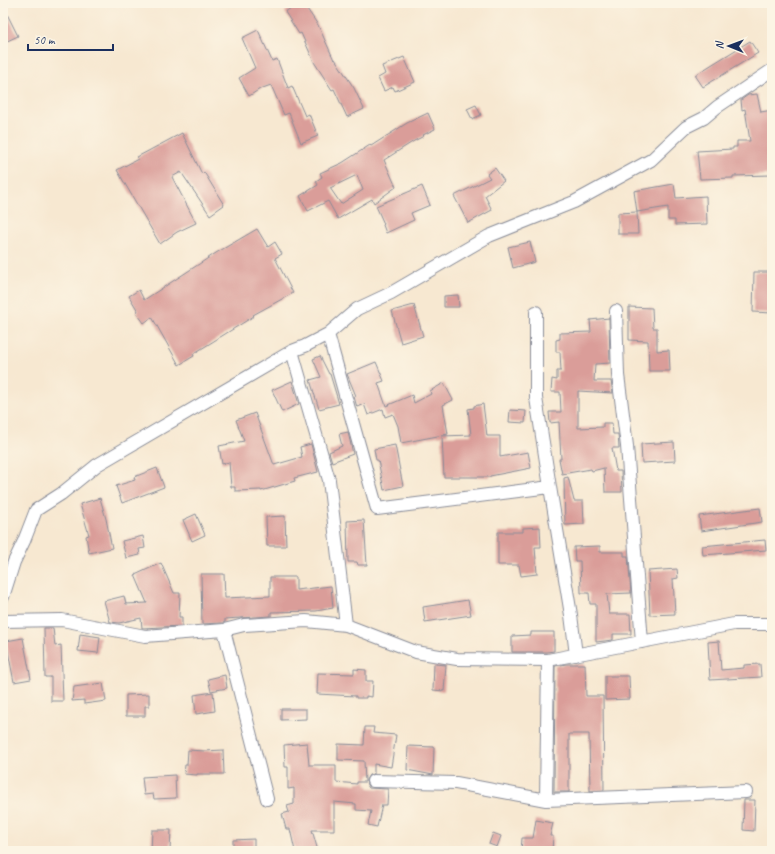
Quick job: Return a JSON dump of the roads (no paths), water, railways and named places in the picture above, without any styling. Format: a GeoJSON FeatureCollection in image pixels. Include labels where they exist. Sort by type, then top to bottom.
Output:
{"type":"FeatureCollection","features":[{"type":"Feature","properties":{"kind":"street"},"geometry":{"type":"LineString","coordinates":[[3,597],[14,562],[24,542],[36,510],[61,494],[97,465],[292,351],[328,334],[357,309],[391,293],[489,236],[574,202],[651,160],[686,127],[704,118],[717,107],[772,70]]}},
{"type":"Feature","properties":{"kind":"street"},"geometry":{"type":"LineString","coordinates":[[616,311],[618,375],[627,446],[642,642]]}},
{"type":"Feature","properties":{"kind":"street"},"geometry":{"type":"LineString","coordinates":[[536,312],[536,398],[571,615],[576,655]]}},
{"type":"Feature","properties":{"kind":"street"},"geometry":{"type":"LineString","coordinates":[[328,334],[377,509],[550,487]]}},
{"type":"Feature","properties":{"kind":"street"},"geometry":{"type":"LineString","coordinates":[[292,351],[329,480],[346,625]]}},
{"type":"Feature","properties":{"kind":"street"},"geometry":{"type":"LineString","coordinates":[[3,621],[62,620],[145,636],[224,630],[244,625],[306,621],[346,625],[416,652],[456,659],[548,660],[734,624],[772,624]]}},
{"type":"Feature","properties":{"kind":"street"},"geometry":{"type":"LineString","coordinates":[[224,630],[267,799]]}},
{"type":"Feature","properties":{"kind":"street"},"geometry":{"type":"LineString","coordinates":[[546,800],[548,660]]}},
{"type":"Feature","properties":{"kind":"street"},"geometry":{"type":"LineString","coordinates":[[373,781],[456,783],[546,800],[746,792]]}}]}
